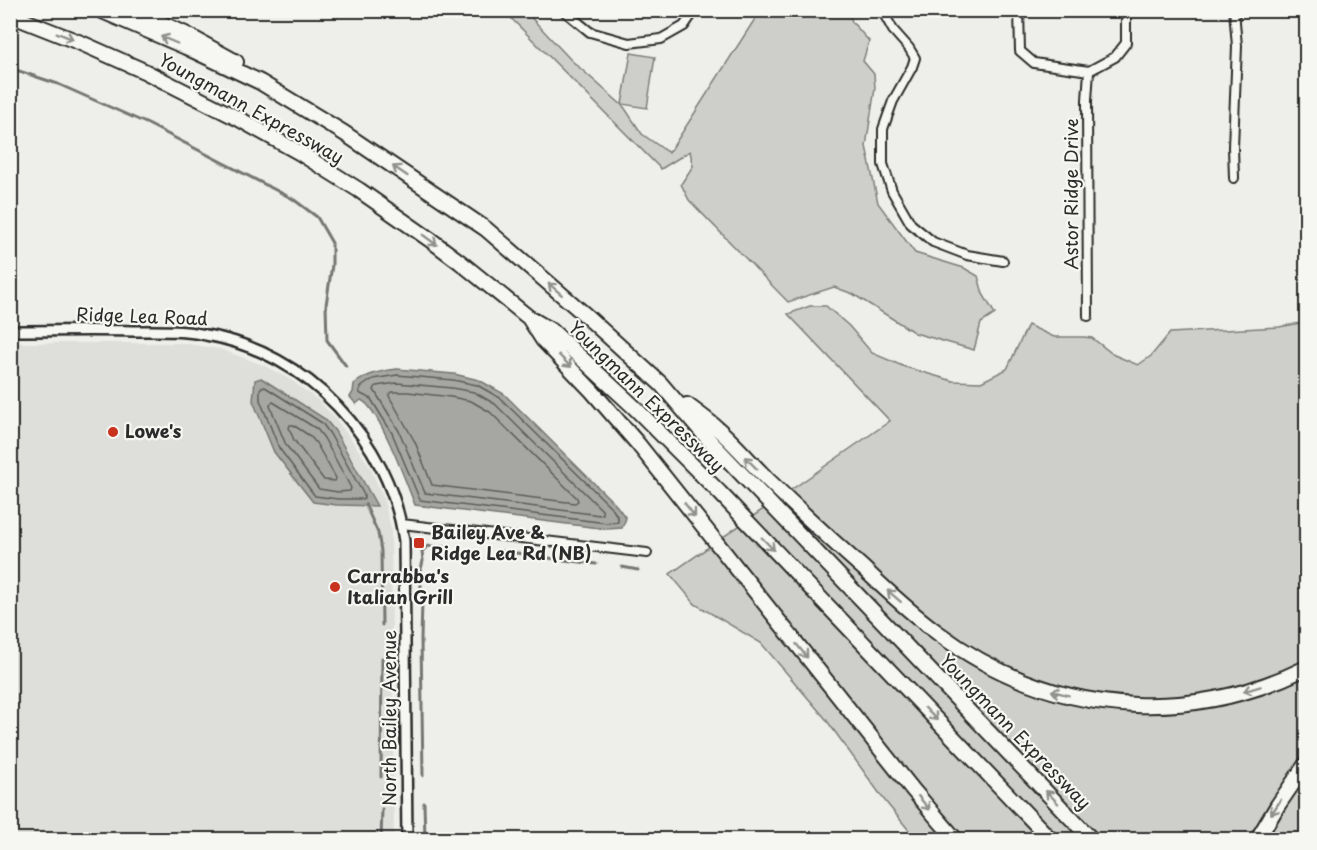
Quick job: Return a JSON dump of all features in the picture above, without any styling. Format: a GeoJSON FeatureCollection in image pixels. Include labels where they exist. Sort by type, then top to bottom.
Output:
{"type":"FeatureCollection","features":[{"type":"Feature","properties":{"kind":"highway","name":"Youngmann Expressway"},"geometry":{"type":"LineString","coordinates":[[100,10],[260,82],[344,133],[486,229],[662,384],[708,439],[1092,840]]}},
{"type":"Feature","properties":{"kind":"highway"},"geometry":{"type":"LineString","coordinates":[[132,10],[186,34],[235,61],[260,82]]}},
{"type":"Feature","properties":{"kind":"highway","name":"Youngmann Expressway"},"geometry":{"type":"LineString","coordinates":[[10,15],[70,38],[144,71],[300,153],[359,190],[432,241],[528,316],[552,330],[633,405],[728,502],[1051,840]]}},
{"type":"Feature","properties":{"kind":"highway"},"geometry":{"type":"LineString","coordinates":[[528,316],[543,340],[638,444],[913,790],[956,840]]}},
{"type":"Feature","properties":{"kind":"highway"},"geometry":{"type":"LineString","coordinates":[[662,384],[719,430],[808,518],[924,622],[966,652],[1010,676],[1043,689],[1084,699],[1127,705],[1161,705],[1228,696],[1276,681],[1306,668]]}},
{"type":"Feature","properties":{"kind":"highway"},"geometry":{"type":"LineString","coordinates":[[1257,840],[1306,765]]}},
{"type":"Feature","properties":{"kind":"street"},"geometry":{"type":"LineString","coordinates":[[563,10],[590,32],[629,43],[661,39],[684,26],[695,10]]}},
{"type":"Feature","properties":{"kind":"street"},"geometry":{"type":"LineString","coordinates":[[882,10],[893,30],[915,58],[893,100],[883,129],[883,164],[892,191],[911,224],[933,242],[968,255],[1003,261]]}},
{"type":"Feature","properties":{"kind":"street"},"geometry":{"type":"LineString","coordinates":[[1019,10],[1020,51],[1034,63],[1089,71],[1115,57],[1126,43],[1126,10]]}},
{"type":"Feature","properties":{"kind":"street"},"geometry":{"type":"LineString","coordinates":[[1233,178],[1237,46],[1234,10]]}},
{"type":"Feature","properties":{"kind":"street","name":"Astor Ridge Drive"},"geometry":{"type":"LineString","coordinates":[[1088,316],[1087,100],[1089,71]]}},
{"type":"Feature","properties":{"kind":"street","name":"Ridge Lea Road"},"geometry":{"type":"LineString","coordinates":[[10,331],[186,332],[230,340],[273,358],[306,378],[327,395],[360,433],[386,477],[402,524]]}},
{"type":"Feature","properties":{"kind":"street"},"geometry":{"type":"LineString","coordinates":[[402,524],[647,554]]}},
{"type":"Feature","properties":{"kind":"street","name":"North Bailey Avenue"},"geometry":{"type":"LineString","coordinates":[[402,524],[405,566],[407,840]]}},
{"type":"Feature","properties":{"kind":"shaded area"},"geometry":{"type":"Polygon","coordinates":[[[504,11],[525,11],[571,60],[624,107],[642,134],[669,153],[760,11],[849,11],[852,22],[869,41],[863,61],[874,74],[875,88],[866,146],[878,203],[915,253],[964,268],[978,276],[983,294],[995,314],[981,323],[974,350],[915,333],[853,294],[834,287],[788,302],[689,200],[681,184],[693,166],[690,151],[661,169],[504,11]]]}},
{"type":"Feature","properties":{"kind":"shaded area"},"geometry":{"type":"Polygon","coordinates":[[[631,53],[655,57],[647,108],[622,104],[631,53]]]}},
{"type":"Feature","properties":{"kind":"shaded area"},"geometry":{"type":"Polygon","coordinates":[[[810,306],[826,306],[849,326],[872,353],[905,367],[953,381],[981,382],[1007,369],[1028,325],[1054,337],[1092,338],[1114,355],[1138,365],[1151,356],[1170,333],[1279,327],[1306,322],[1306,839],[916,839],[885,801],[825,718],[761,643],[695,604],[670,574],[890,421],[788,314],[810,306]]]}},
{"type":"Feature","properties":{"kind":"shaded area"},"geometry":{"type":"Polygon","coordinates":[[[11,343],[182,343],[220,349],[263,365],[291,380],[319,401],[335,418],[370,467],[383,497],[391,528],[394,839],[11,840],[11,343]]]}},
{"type":"Feature","properties":{"kind":"water"},"geometry":{"type":"Polygon","coordinates":[[[397,369],[454,374],[479,380],[504,394],[616,505],[626,518],[622,528],[607,529],[415,505],[392,448],[376,417],[361,400],[356,404],[350,397],[354,384],[364,378],[397,369]]]}},
{"type":"Feature","properties":{"kind":"water"},"geometry":{"type":"Polygon","coordinates":[[[261,378],[325,419],[335,431],[377,506],[313,502],[274,452],[253,401],[255,380],[261,378]]]}},
{"type":"Feature","properties":{"kind":"waterway"},"geometry":{"type":"LineString","coordinates":[[10,68],[58,84],[148,124],[293,199],[317,217],[332,243],[332,265],[326,305],[327,340],[346,366]]}},
{"type":"Feature","properties":{"kind":"waterway"},"geometry":{"type":"LineString","coordinates":[[365,504],[378,533],[381,551],[382,625]]}},
{"type":"Feature","properties":{"kind":"waterway"},"geometry":{"type":"LineString","coordinates":[[423,776],[420,573],[423,561],[422,551],[428,546],[446,547]]}},
{"type":"Feature","properties":{"kind":"waterway"},"geometry":{"type":"LineString","coordinates":[[500,551],[524,554]]}},
{"type":"Feature","properties":{"kind":"waterway"},"geometry":{"type":"LineString","coordinates":[[540,557],[596,564]]}},
{"type":"Feature","properties":{"kind":"waterway"},"geometry":{"type":"LineString","coordinates":[[622,567],[638,570]]}},
{"type":"Feature","properties":{"kind":"waterway"},"geometry":{"type":"LineString","coordinates":[[381,777],[382,658]]}},
{"type":"Feature","properties":{"kind":"waterway"},"geometry":{"type":"LineString","coordinates":[[424,803],[425,840]]}},
{"type":"Feature","properties":{"kind":"waterway"},"geometry":{"type":"LineString","coordinates":[[381,840],[382,809]]}},
{"type":"Feature","properties":{"kind":"place","name":"Lowe's"},"geometry":{"type":"Point","coordinates":[113,432]}},
{"type":"Feature","properties":{"kind":"place","name":"Bailey Ave & Ridge Lea Rd (NB)"},"geometry":{"type":"Point","coordinates":[419,543]}},
{"type":"Feature","properties":{"kind":"place","name":"Carrabba's Italian Grill"},"geometry":{"type":"Point","coordinates":[335,587]}}]}
